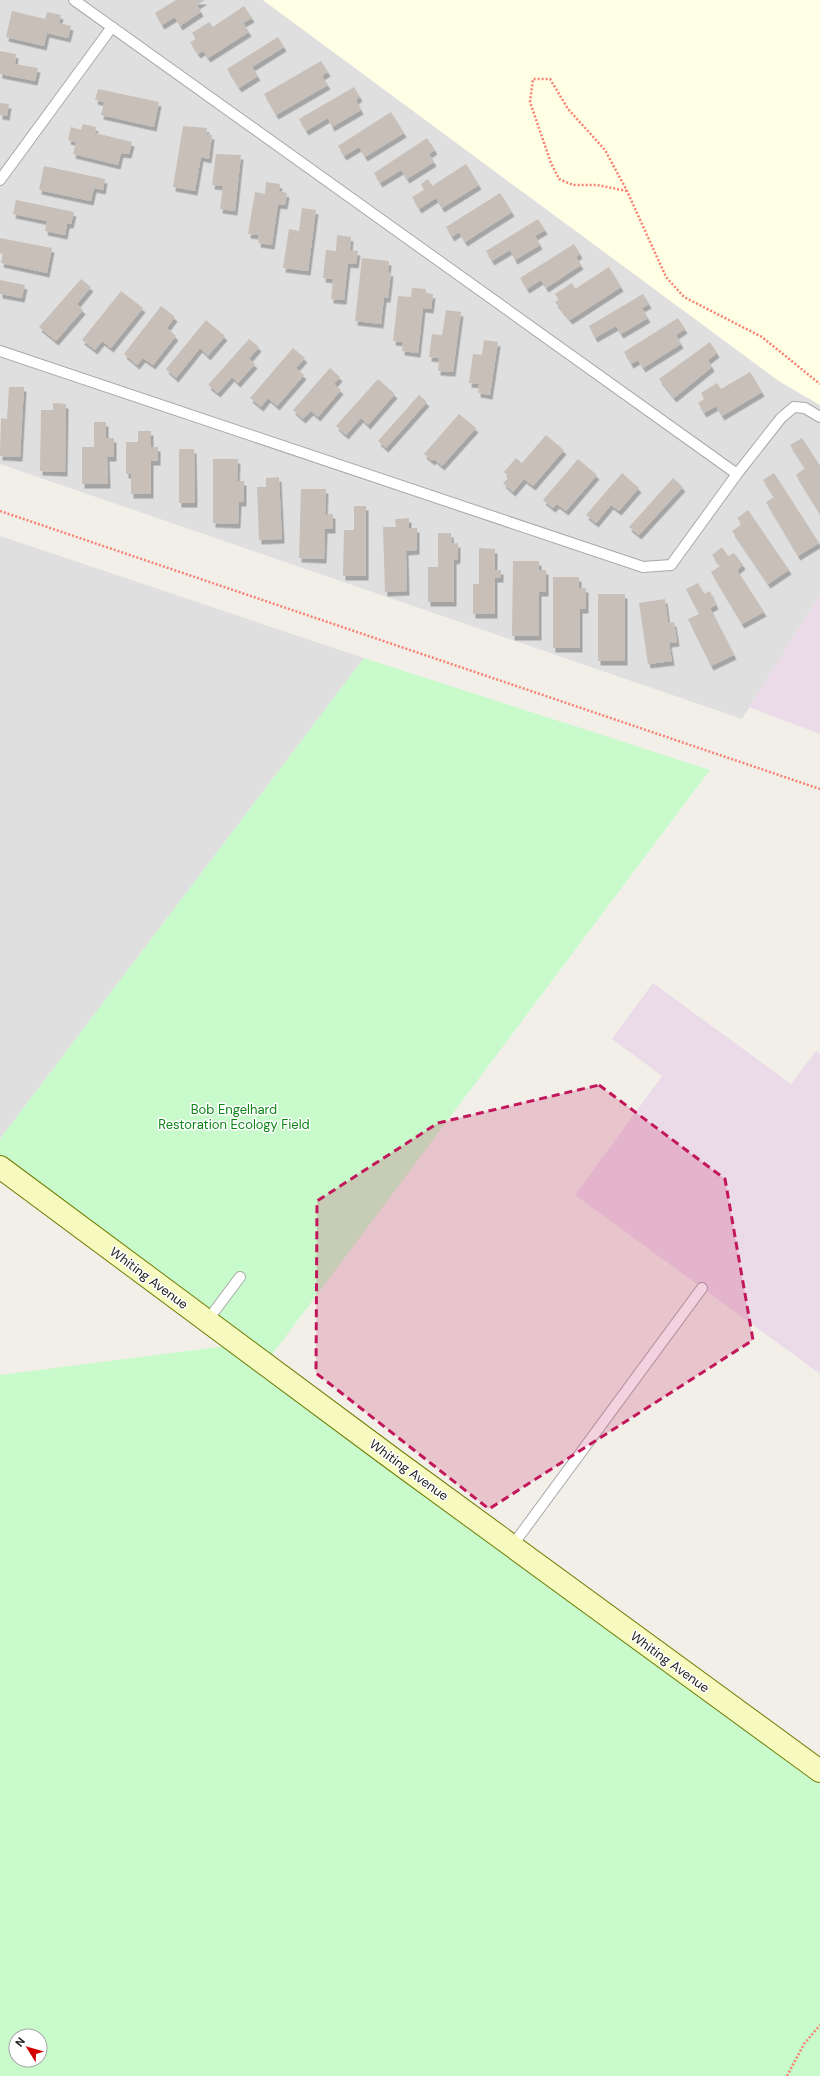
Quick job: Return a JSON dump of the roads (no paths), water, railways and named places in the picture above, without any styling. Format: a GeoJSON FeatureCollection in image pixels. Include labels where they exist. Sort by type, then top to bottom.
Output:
{"type":"FeatureCollection","features":[{"type":"Feature","properties":{"kind":"street","name":"Whiting Avenue"},"geometry":{"type":"LineString","coordinates":[[0,1167],[512,1546],[820,1771]]}},
{"type":"Feature","properties":{"kind":"lane"},"geometry":{"type":"LineString","coordinates":[[74,0],[737,474]]}},
{"type":"Feature","properties":{"kind":"lane"},"geometry":{"type":"LineString","coordinates":[[0,180],[112,27]]}},
{"type":"Feature","properties":{"kind":"lane"},"geometry":{"type":"LineString","coordinates":[[0,351],[643,567],[671,565],[737,474],[781,418],[794,407],[805,408],[820,417]]}},
{"type":"Feature","properties":{"kind":"lane"},"geometry":{"type":"LineString","coordinates":[[207,1321],[240,1277]]}},
{"type":"Feature","properties":{"kind":"lane"},"geometry":{"type":"LineString","coordinates":[[512,1546],[702,1288]]}},
{"type":"Feature","properties":{"kind":"park label","name":"Bob Engelhard Restoration Ecology Field"},"geometry":{"type":"Point","coordinates":[234,1116]}}]}
